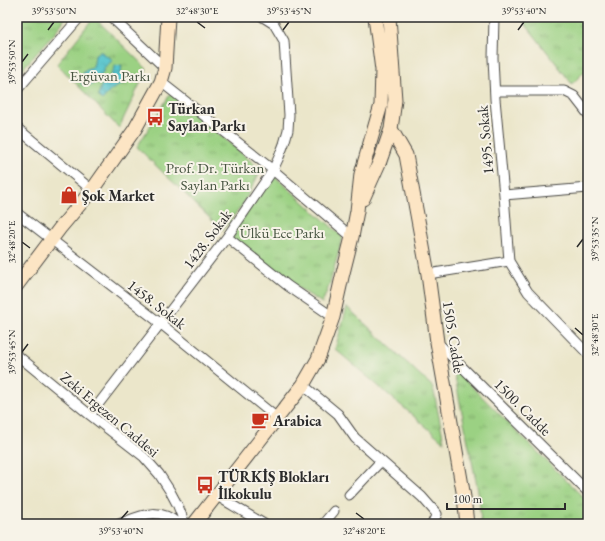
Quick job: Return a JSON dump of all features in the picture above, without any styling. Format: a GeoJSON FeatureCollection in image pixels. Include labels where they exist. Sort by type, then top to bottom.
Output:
{"type":"FeatureCollection","features":[{"type":"Feature","properties":{"kind":"main road"},"geometry":{"type":"LineString","coordinates":[[17,285],[92,190],[135,129],[161,82],[165,68],[168,17]]}},
{"type":"Feature","properties":{"kind":"main road"},"geometry":{"type":"LineString","coordinates":[[194,524],[303,384],[318,359],[333,317],[352,237],[357,211],[361,174],[381,105],[382,70],[375,17]]}},
{"type":"Feature","properties":{"kind":"main road"},"geometry":{"type":"LineString","coordinates":[[357,211],[385,148],[391,129],[395,100],[389,17]]}},
{"type":"Feature","properties":{"kind":"main road"},"geometry":{"type":"LineString","coordinates":[[374,126],[391,129]]}},
{"type":"Feature","properties":{"kind":"main road","name":"1505. Cadde"},"geometry":{"type":"LineString","coordinates":[[391,129],[406,155],[428,274],[437,342],[464,497],[467,524]]}},
{"type":"Feature","properties":{"kind":"main road"},"geometry":{"type":"LineString","coordinates":[[369,143],[406,155]]}},
{"type":"Feature","properties":{"kind":"street"},"geometry":{"type":"LineString","coordinates":[[17,90],[80,17]]}},
{"type":"Feature","properties":{"kind":"street"},"geometry":{"type":"LineString","coordinates":[[110,17],[165,68]]}},
{"type":"Feature","properties":{"kind":"street","name":"1428. Sokak"},"geometry":{"type":"LineString","coordinates":[[90,415],[227,237],[273,170],[284,144],[288,130],[289,115],[284,41],[274,24],[263,17]]}},
{"type":"Feature","properties":{"kind":"street","name":"1495. Sokak"},"geometry":{"type":"LineString","coordinates":[[494,17],[493,58],[495,91],[509,261]]}},
{"type":"Feature","properties":{"kind":"street"},"geometry":{"type":"LineString","coordinates":[[161,82],[273,170],[352,237]]}},
{"type":"Feature","properties":{"kind":"street"},"geometry":{"type":"LineString","coordinates":[[495,91],[564,91],[574,96],[588,114]]}},
{"type":"Feature","properties":{"kind":"street"},"geometry":{"type":"LineString","coordinates":[[17,128],[92,190]]}},
{"type":"Feature","properties":{"kind":"street"},"geometry":{"type":"LineString","coordinates":[[504,195],[588,188]]}},
{"type":"Feature","properties":{"kind":"street","name":"1458. Sokak"},"geometry":{"type":"LineString","coordinates":[[17,213],[160,323],[277,418]]}},
{"type":"Feature","properties":{"kind":"street"},"geometry":{"type":"LineString","coordinates":[[227,237],[288,286],[333,317]]}},
{"type":"Feature","properties":{"kind":"street"},"geometry":{"type":"LineString","coordinates":[[428,274],[509,261],[528,292],[588,354]]}},
{"type":"Feature","properties":{"kind":"street","name":"1500. Cadde"},"geometry":{"type":"LineString","coordinates":[[437,342],[586,487]]}},
{"type":"Feature","properties":{"kind":"street","name":"Zeki Ergezen Caddesi"},"geometry":{"type":"LineString","coordinates":[[17,355],[144,457],[154,468],[170,491],[185,524]]}},
{"type":"Feature","properties":{"kind":"street"},"geometry":{"type":"LineString","coordinates":[[303,384],[338,414],[356,438],[422,497],[437,514],[432,524]]}},
{"type":"Feature","properties":{"kind":"street"},"geometry":{"type":"LineString","coordinates":[[349,495],[381,461]]}},
{"type":"Feature","properties":{"kind":"street"},"geometry":{"type":"LineString","coordinates":[[217,496],[264,524]]}},
{"type":"Feature","properties":{"kind":"street"},"geometry":{"type":"LineString","coordinates":[[323,524],[334,511]]}},
{"type":"Feature","properties":{"kind":"street"},"geometry":{"type":"LineString","coordinates":[[119,524],[145,514],[158,513],[173,518],[179,524]]}},
{"type":"Feature","properties":{"kind":"green space"},"geometry":{"type":"Polygon","coordinates":[[[17,17],[66,17],[54,34],[17,75],[17,17]]]}},
{"type":"Feature","properties":{"kind":"green space","name":"Ergüvan Parkı"},"geometry":{"type":"Polygon","coordinates":[[[94,17],[147,69],[119,128],[57,64],[94,17]]]}},
{"type":"Feature","properties":{"kind":"green space"},"geometry":{"type":"Polygon","coordinates":[[[520,17],[588,17],[588,68],[572,84],[520,17]]]}},
{"type":"Feature","properties":{"kind":"green space","name":"Prof. Dr. Türkan Saylan Parkı"},"geometry":{"type":"Polygon","coordinates":[[[171,93],[261,170],[242,206],[222,230],[137,147],[171,93]]]}},
{"type":"Feature","properties":{"kind":"green space","name":"Ülkü Ece Parkı"},"geometry":{"type":"Polygon","coordinates":[[[272,174],[343,237],[329,286],[322,303],[278,275],[230,238],[272,174]]]}},
{"type":"Feature","properties":{"kind":"green space"},"geometry":{"type":"Polygon","coordinates":[[[347,307],[433,387],[444,442],[335,349],[347,307]]]}},
{"type":"Feature","properties":{"kind":"green space"},"geometry":{"type":"Polygon","coordinates":[[[453,368],[588,502],[588,524],[481,524],[479,496],[453,368]]]}},
{"type":"Feature","properties":{"kind":"water"},"geometry":{"type":"Polygon","coordinates":[[[100,51],[113,60],[105,67],[101,76],[92,85],[82,85],[80,81],[83,74],[85,71],[92,68],[95,55],[100,51]]]}},
{"type":"Feature","properties":{"kind":"water"},"geometry":{"type":"Polygon","coordinates":[[[122,65],[121,73],[126,78],[126,82],[111,90],[102,100],[98,96],[101,86],[110,77],[115,66],[122,65]]]}},
{"type":"Feature","properties":{"kind":"place","name":"Türkan Saylan Parkı"},"geometry":{"type":"Point","coordinates":[155,117]}},
{"type":"Feature","properties":{"kind":"place","name":"Şok Market"},"geometry":{"type":"Point","coordinates":[69,195]}},
{"type":"Feature","properties":{"kind":"place","name":"Arabica"},"geometry":{"type":"Point","coordinates":[260,420]}},
{"type":"Feature","properties":{"kind":"place","name":"TÜRKİŞ Blokları İlkokulu"},"geometry":{"type":"Point","coordinates":[205,485]}}]}
